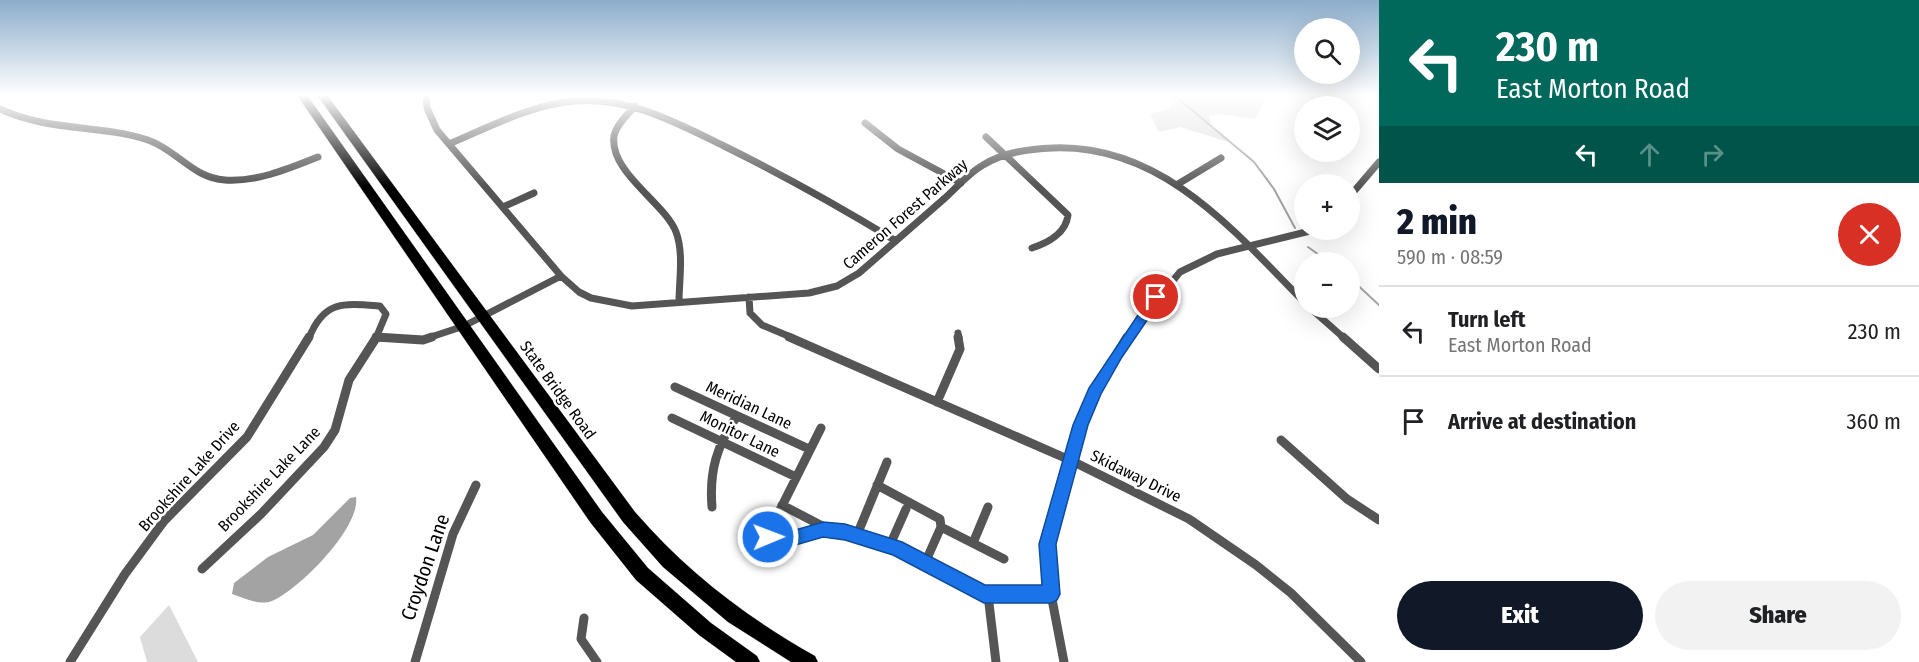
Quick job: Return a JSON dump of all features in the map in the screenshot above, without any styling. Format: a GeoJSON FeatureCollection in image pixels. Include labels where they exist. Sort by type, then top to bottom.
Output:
{"type":"FeatureCollection","features":[{"type":"Feature","properties":{"kind":"highway"},"geometry":{"type":"LineString","coordinates":[[324,126],[435,285],[434,292],[459,328],[596,517],[642,574],[705,629],[751,662]]}},
{"type":"Feature","properties":{"kind":"highway","name":"State Bridge Road"},"geometry":{"type":"LineString","coordinates":[[344,126],[659,554],[723,610],[809,662]]}},
{"type":"Feature","properties":{"kind":"street"},"geometry":{"type":"LineString","coordinates":[[42,126],[147,140],[165,148],[194,173],[219,180],[243,180],[268,176],[318,157]]}},
{"type":"Feature","properties":{"kind":"street","name":"Cameron Forest Parkway"},"geometry":{"type":"LineString","coordinates":[[436,126],[448,144],[561,276],[579,292],[606,303],[632,306],[679,303],[809,293],[837,286],[859,273],[982,165],[1005,154],[1045,148],[1089,151],[1135,163],[1178,184],[1205,205],[1294,292]]}},
{"type":"Feature","properties":{"kind":"street"},"geometry":{"type":"LineString","coordinates":[[448,144],[490,126]]}},
{"type":"Feature","properties":{"kind":"street"},"geometry":{"type":"LineString","coordinates":[[619,126],[614,148],[620,161],[676,231],[679,245],[679,303]]}},
{"type":"Feature","properties":{"kind":"street"},"geometry":{"type":"LineString","coordinates":[[678,126],[789,177],[896,240]]}},
{"type":"Feature","properties":{"kind":"street"},"geometry":{"type":"LineString","coordinates":[[869,126],[898,149],[961,183]]}},
{"type":"Feature","properties":{"kind":"street"},"geometry":{"type":"LineString","coordinates":[[986,137],[1068,215],[1066,225],[1045,245],[1032,248]]}},
{"type":"Feature","properties":{"kind":"street"},"geometry":{"type":"LineString","coordinates":[[1178,184],[1221,158]]}},
{"type":"Feature","properties":{"kind":"street"},"geometry":{"type":"LineString","coordinates":[[1360,186],[1376,171],[1379,162]]}},
{"type":"Feature","properties":{"kind":"street"},"geometry":{"type":"LineString","coordinates":[[502,207],[534,193]]}},
{"type":"Feature","properties":{"kind":"street"},"geometry":{"type":"LineString","coordinates":[[1064,662],[1051,594],[1048,544],[1081,425],[1094,392],[1132,329],[1180,272],[1198,261],[1294,235]]}},
{"type":"Feature","properties":{"kind":"street"},"geometry":{"type":"LineString","coordinates":[[376,338],[423,340],[459,328],[561,276]]}},
{"type":"Feature","properties":{"kind":"street","name":"Skidaway Drive"},"geometry":{"type":"LineString","coordinates":[[749,297],[750,313],[762,325],[1072,461],[1157,501],[1222,540],[1291,593],[1361,662]]}},
{"type":"Feature","properties":{"kind":"street","name":"Brookshire Lake Drive"},"geometry":{"type":"LineString","coordinates":[[70,662],[125,574],[164,521],[247,437],[307,343],[316,320],[332,308],[348,303],[380,306],[386,314],[376,338]]}},
{"type":"Feature","properties":{"kind":"street"},"geometry":{"type":"LineString","coordinates":[[1321,318],[1379,369]]}},
{"type":"Feature","properties":{"kind":"street"},"geometry":{"type":"LineString","coordinates":[[937,402],[960,349],[958,333]]}},
{"type":"Feature","properties":{"kind":"street","name":"Brookshire Lake Lane"},"geometry":{"type":"LineString","coordinates":[[202,569],[261,514],[324,447],[335,430],[349,380],[376,338]]}},
{"type":"Feature","properties":{"kind":"street","name":"Meridian Lane"},"geometry":{"type":"LineString","coordinates":[[675,387],[809,449]]}},
{"type":"Feature","properties":{"kind":"street"},"geometry":{"type":"LineString","coordinates":[[712,507],[710,479],[720,441],[737,416]]}},
{"type":"Feature","properties":{"kind":"street","name":"Monitor Lane"},"geometry":{"type":"LineString","coordinates":[[672,418],[796,477]]}},
{"type":"Feature","properties":{"kind":"street"},"geometry":{"type":"LineString","coordinates":[[821,428],[768,537],[792,538],[823,529],[857,535],[890,545],[988,595],[1051,594]]}},
{"type":"Feature","properties":{"kind":"street"},"geometry":{"type":"LineString","coordinates":[[1281,441],[1347,499],[1379,520]]}},
{"type":"Feature","properties":{"kind":"street"},"geometry":{"type":"LineString","coordinates":[[857,535],[887,462]]}},
{"type":"Feature","properties":{"kind":"street","name":"Croydon Lane"},"geometry":{"type":"LineString","coordinates":[[415,662],[453,534],[476,485]]}},
{"type":"Feature","properties":{"kind":"street"},"geometry":{"type":"LineString","coordinates":[[877,485],[935,516],[941,522],[941,527],[925,563]]}},
{"type":"Feature","properties":{"kind":"street"},"geometry":{"type":"LineString","coordinates":[[782,505],[829,530]]}},
{"type":"Feature","properties":{"kind":"street"},"geometry":{"type":"LineString","coordinates":[[973,543],[988,507]]}},
{"type":"Feature","properties":{"kind":"street"},"geometry":{"type":"LineString","coordinates":[[890,545],[906,509]]}},
{"type":"Feature","properties":{"kind":"street"},"geometry":{"type":"LineString","coordinates":[[941,527],[1004,559]]}},
{"type":"Feature","properties":{"kind":"street"},"geometry":{"type":"LineString","coordinates":[[988,595],[996,662]]}},
{"type":"Feature","properties":{"kind":"street"},"geometry":{"type":"LineString","coordinates":[[584,618],[581,639],[597,662]]}},
{"type":"Feature","properties":{"kind":"shaded area"},"geometry":{"type":"Polygon","coordinates":[[[1156,126],[1212,126],[1231,141],[1181,127],[1159,132],[1156,126]]]}},
{"type":"Feature","properties":{"kind":"shaded area"},"geometry":{"type":"Polygon","coordinates":[[[356,497],[355,510],[339,540],[312,571],[284,595],[262,603],[232,594],[234,583],[268,557],[313,535],[350,498],[356,497]]]}},
{"type":"Feature","properties":{"kind":"shaded area"},"geometry":{"type":"Polygon","coordinates":[[[169,605],[198,662],[147,662],[140,637],[169,605]]]}},
{"type":"Feature","properties":{"kind":"waterway"},"geometry":{"type":"LineString","coordinates":[[1211,126],[1254,162],[1274,189],[1294,226]]}},
{"type":"Feature","properties":{"kind":"waterway"},"geometry":{"type":"LineString","coordinates":[[1308,247],[1315,252]]}},
{"type":"Feature","properties":{"kind":"waterway"},"geometry":{"type":"LineString","coordinates":[[1360,287],[1379,305]]}},
{"type":"Feature","properties":{"kind":"route"},"geometry":{"type":"LineString","coordinates":[[768,537],[777,540],[792,538],[823,529],[845,532],[872,538],[896,548],[984,594],[997,596],[1051,594],[1047,559],[1048,544],[1081,425],[1094,392],[1132,329],[1156,297]]}}]}
